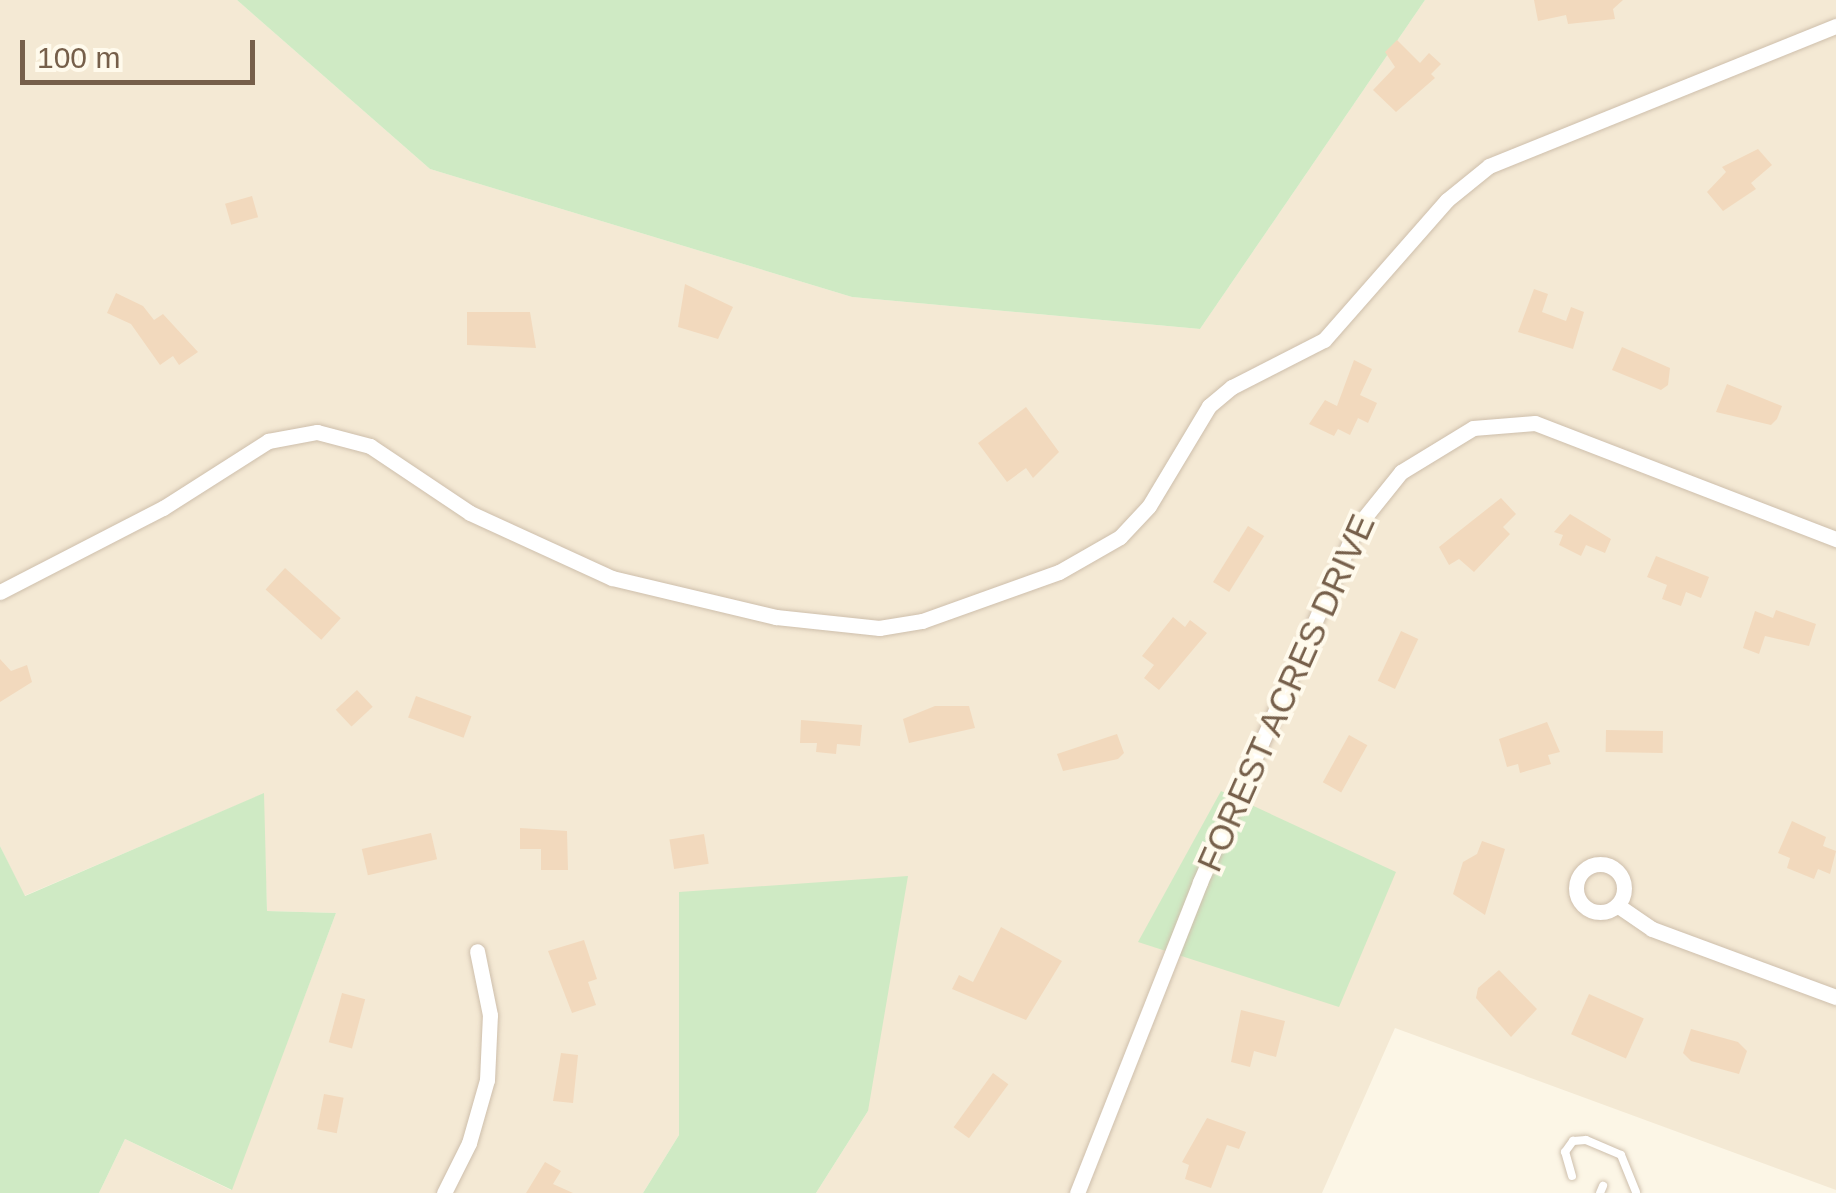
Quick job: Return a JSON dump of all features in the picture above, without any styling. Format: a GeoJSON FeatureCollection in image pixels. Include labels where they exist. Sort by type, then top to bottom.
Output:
{"type":"FeatureCollection","features":[{"type":"Feature","properties":{"kind":"street"},"geometry":{"type":"LineString","coordinates":[[0,592],[163,508],[268,440],[318,432],[370,446],[470,513],[612,578],[742,611],[837,625],[879,628],[922,621],[1060,572],[1120,537],[1149,506],[1209,406],[1334,330],[1446,200],[1489,166],[1836,26]]}},
{"type":"Feature","properties":{"kind":"street","name":"FOREST ACRES DRIVE"},"geometry":{"type":"LineString","coordinates":[[1077,1193],[1200,882],[1356,528],[1401,472],[1473,428],[1535,423],[1836,538]]}},
{"type":"Feature","properties":{"kind":"street"},"geometry":{"type":"LineString","coordinates":[[1617,905],[1652,929],[1836,996]]}},
{"type":"Feature","properties":{"kind":"street"},"geometry":{"type":"LineString","coordinates":[[444,1193],[469,1143],[487,1080],[490,1015],[477,951]]}},
{"type":"Feature","properties":{"kind":"lane"},"geometry":{"type":"LineString","coordinates":[[1572,1176],[1565,1152],[1573,1141],[1586,1140],[1621,1155],[1636,1192]]}},
{"type":"Feature","properties":{"kind":"shaded area"},"geometry":{"type":"Polygon","coordinates":[[[0,0],[237,0],[430,169],[852,297],[1200,329],[1425,0],[1836,0],[1836,1190],[1395,1028],[1322,1193],[816,1193],[868,1111],[679,892],[679,1135],[643,1193],[99,1193],[125,1139],[231,1190],[336,913],[267,911],[263,794],[24,896],[0,846],[0,0]]]}},
{"type":"Feature","properties":{"kind":"green space"},"geometry":{"type":"Polygon","coordinates":[[[237,0],[1425,0],[1200,329],[852,297],[430,169],[237,0]]]}},
{"type":"Feature","properties":{"kind":"green space"},"geometry":{"type":"Polygon","coordinates":[[[1221,791],[1396,872],[1339,1007],[1138,942],[1221,791]]]}},
{"type":"Feature","properties":{"kind":"green space"},"geometry":{"type":"Polygon","coordinates":[[[264,793],[267,911],[336,913],[232,1190],[125,1139],[99,1193],[0,1193],[0,846],[25,896],[264,793]]]}},
{"type":"Feature","properties":{"kind":"green space"},"geometry":{"type":"Polygon","coordinates":[[[908,876],[868,1111],[816,1193],[643,1193],[679,1135],[679,892],[908,876]]]}},
{"type":"Feature","properties":{"kind":"building"},"geometry":{"type":"Polygon","coordinates":[[[1534,0],[1623,0],[1613,9],[1615,19],[1568,24],[1566,15],[1538,21],[1534,0]]]}},
{"type":"Feature","properties":{"kind":"building"},"geometry":{"type":"Polygon","coordinates":[[[1397,40],[1420,63],[1429,53],[1441,64],[1431,74],[1435,78],[1396,112],[1373,90],[1395,67],[1385,52],[1397,40]]]}},
{"type":"Feature","properties":{"kind":"building"},"geometry":{"type":"Polygon","coordinates":[[[1758,149],[1772,165],[1751,183],[1756,189],[1723,211],[1707,192],[1726,172],[1722,167],[1758,149]]]}},
{"type":"Feature","properties":{"kind":"building"},"geometry":{"type":"Polygon","coordinates":[[[252,196],[258,217],[231,225],[225,204],[252,196]]]}},
{"type":"Feature","properties":{"kind":"building"},"geometry":{"type":"Polygon","coordinates":[[[685,284],[733,307],[718,339],[678,327],[685,284]]]}},
{"type":"Feature","properties":{"kind":"building"},"geometry":{"type":"Polygon","coordinates":[[[1534,289],[1548,294],[1542,312],[1566,321],[1571,307],[1584,312],[1573,349],[1518,332],[1534,289]]]}},
{"type":"Feature","properties":{"kind":"building"},"geometry":{"type":"Polygon","coordinates":[[[116,293],[143,306],[154,320],[163,314],[198,352],[179,365],[173,356],[160,365],[131,324],[107,313],[116,293]]]}},
{"type":"Feature","properties":{"kind":"building"},"geometry":{"type":"Polygon","coordinates":[[[467,312],[530,312],[536,348],[467,345],[467,312]]]}},
{"type":"Feature","properties":{"kind":"building"},"geometry":{"type":"Polygon","coordinates":[[[1622,347],[1670,368],[1668,385],[1661,390],[1612,370],[1622,347]]]}},
{"type":"Feature","properties":{"kind":"building"},"geometry":{"type":"Polygon","coordinates":[[[1354,360],[1372,369],[1360,395],[1377,403],[1368,423],[1358,418],[1350,435],[1338,429],[1334,436],[1309,424],[1325,400],[1337,406],[1354,360]]]}},
{"type":"Feature","properties":{"kind":"building"},"geometry":{"type":"Polygon","coordinates":[[[1727,384],[1782,406],[1777,419],[1771,425],[1716,412],[1727,384]]]}},
{"type":"Feature","properties":{"kind":"building"},"geometry":{"type":"Polygon","coordinates":[[[1026,407],[1059,452],[1033,478],[1026,468],[1007,482],[978,443],[1026,407]]]}},
{"type":"Feature","properties":{"kind":"building"},"geometry":{"type":"Polygon","coordinates":[[[1501,498],[1516,514],[1503,527],[1510,534],[1474,572],[1459,559],[1449,565],[1439,547],[1501,498]]]}},
{"type":"Feature","properties":{"kind":"building"},"geometry":{"type":"Polygon","coordinates":[[[1570,514],[1611,539],[1605,553],[1586,545],[1581,556],[1559,545],[1563,535],[1554,532],[1570,514]]]}},
{"type":"Feature","properties":{"kind":"building"},"geometry":{"type":"Polygon","coordinates":[[[1248,526],[1264,536],[1229,592],[1213,582],[1248,526]]]}},
{"type":"Feature","properties":{"kind":"building"},"geometry":{"type":"Polygon","coordinates":[[[1656,556],[1709,577],[1701,598],[1686,592],[1681,606],[1662,599],[1667,585],[1647,577],[1656,556]]]}},
{"type":"Feature","properties":{"kind":"building"},"geometry":{"type":"Polygon","coordinates":[[[285,568],[341,618],[321,640],[266,590],[285,568]]]}},
{"type":"Feature","properties":{"kind":"building"},"geometry":{"type":"Polygon","coordinates":[[[1776,610],[1816,624],[1809,646],[1765,636],[1759,654],[1743,648],[1755,611],[1773,618],[1776,610]]]}},
{"type":"Feature","properties":{"kind":"building"},"geometry":{"type":"Polygon","coordinates":[[[1173,617],[1185,627],[1190,620],[1207,633],[1159,690],[1144,678],[1154,665],[1142,656],[1173,617]]]}},
{"type":"Feature","properties":{"kind":"building"},"geometry":{"type":"Polygon","coordinates":[[[1401,631],[1418,639],[1395,689],[1378,681],[1401,631]]]}},
{"type":"Feature","properties":{"kind":"building"},"geometry":{"type":"Polygon","coordinates":[[[0,659],[11,671],[27,665],[32,682],[0,702],[0,659]]]}},
{"type":"Feature","properties":{"kind":"building"},"geometry":{"type":"Polygon","coordinates":[[[357,690],[373,707],[351,727],[336,710],[357,690]]]}},
{"type":"Feature","properties":{"kind":"building"},"geometry":{"type":"Polygon","coordinates":[[[416,696],[471,716],[464,738],[408,718],[416,696]]]}},
{"type":"Feature","properties":{"kind":"building"},"geometry":{"type":"Polygon","coordinates":[[[935,706],[969,706],[975,728],[909,743],[903,719],[935,706]]]}},
{"type":"Feature","properties":{"kind":"building"},"geometry":{"type":"Polygon","coordinates":[[[801,720],[862,725],[860,746],[837,744],[836,754],[816,752],[817,743],[800,743],[801,720]]]}},
{"type":"Feature","properties":{"kind":"building"},"geometry":{"type":"Polygon","coordinates":[[[1547,722],[1560,752],[1548,755],[1551,764],[1520,773],[1518,764],[1507,767],[1499,739],[1547,722]]]}},
{"type":"Feature","properties":{"kind":"building"},"geometry":{"type":"Polygon","coordinates":[[[1606,730],[1663,731],[1663,753],[1606,752],[1606,730]]]}},
{"type":"Feature","properties":{"kind":"building"},"geometry":{"type":"Polygon","coordinates":[[[1117,734],[1124,753],[1118,759],[1063,771],[1057,754],[1117,734]]]}},
{"type":"Feature","properties":{"kind":"building"},"geometry":{"type":"Polygon","coordinates":[[[1349,735],[1367,745],[1341,792],[1323,782],[1349,735]]]}},
{"type":"Feature","properties":{"kind":"building"},"geometry":{"type":"Polygon","coordinates":[[[1792,821],[1826,837],[1823,846],[1836,851],[1830,874],[1818,869],[1814,879],[1787,868],[1790,858],[1778,853],[1792,821]]]}},
{"type":"Feature","properties":{"kind":"building"},"geometry":{"type":"Polygon","coordinates":[[[520,828],[567,831],[568,870],[541,870],[541,849],[520,849],[520,828]]]}},
{"type":"Feature","properties":{"kind":"building"},"geometry":{"type":"Polygon","coordinates":[[[431,833],[437,859],[368,875],[362,849],[431,833]]]}},
{"type":"Feature","properties":{"kind":"building"},"geometry":{"type":"Polygon","coordinates":[[[704,834],[709,864],[674,869],[669,839],[704,834]]]}},
{"type":"Feature","properties":{"kind":"building"},"geometry":{"type":"Polygon","coordinates":[[[1482,841],[1505,849],[1485,915],[1453,894],[1463,862],[1477,854],[1482,841]]]}},
{"type":"Feature","properties":{"kind":"building"},"geometry":{"type":"Polygon","coordinates":[[[1001,927],[1062,961],[1026,1020],[952,989],[959,975],[973,982],[1001,927]]]}},
{"type":"Feature","properties":{"kind":"building"},"geometry":{"type":"Polygon","coordinates":[[[584,940],[597,979],[588,982],[596,1005],[572,1013],[548,951],[584,940]]]}},
{"type":"Feature","properties":{"kind":"building"},"geometry":{"type":"Polygon","coordinates":[[[1499,970],[1537,1009],[1511,1037],[1476,998],[1478,988],[1499,970]]]}},
{"type":"Feature","properties":{"kind":"building"},"geometry":{"type":"Polygon","coordinates":[[[342,993],[365,999],[352,1048],[329,1042],[342,993]]]}},
{"type":"Feature","properties":{"kind":"building"},"geometry":{"type":"Polygon","coordinates":[[[1589,994],[1644,1018],[1626,1059],[1571,1034],[1589,994]]]}},
{"type":"Feature","properties":{"kind":"building"},"geometry":{"type":"Polygon","coordinates":[[[1241,1010],[1285,1021],[1276,1057],[1254,1051],[1250,1067],[1231,1062],[1241,1010]]]}},
{"type":"Feature","properties":{"kind":"building"},"geometry":{"type":"Polygon","coordinates":[[[1691,1029],[1738,1042],[1747,1051],[1739,1074],[1691,1061],[1683,1053],[1691,1029]]]}},
{"type":"Feature","properties":{"kind":"building"},"geometry":{"type":"Polygon","coordinates":[[[561,1053],[578,1055],[573,1103],[553,1101],[561,1053]]]}},
{"type":"Feature","properties":{"kind":"building"},"geometry":{"type":"Polygon","coordinates":[[[993,1073],[1008,1084],[969,1138],[954,1127],[993,1073]]]}},
{"type":"Feature","properties":{"kind":"building"},"geometry":{"type":"Polygon","coordinates":[[[324,1094],[344,1098],[337,1133],[317,1129],[324,1094]]]}},
{"type":"Feature","properties":{"kind":"building"},"geometry":{"type":"Polygon","coordinates":[[[1207,1118],[1246,1132],[1239,1149],[1227,1145],[1211,1188],[1185,1179],[1189,1165],[1182,1162],[1207,1118]]]}},
{"type":"Feature","properties":{"kind":"building"},"geometry":{"type":"Polygon","coordinates":[[[545,1162],[561,1171],[553,1184],[573,1193],[526,1193],[545,1162]]]}}]}
